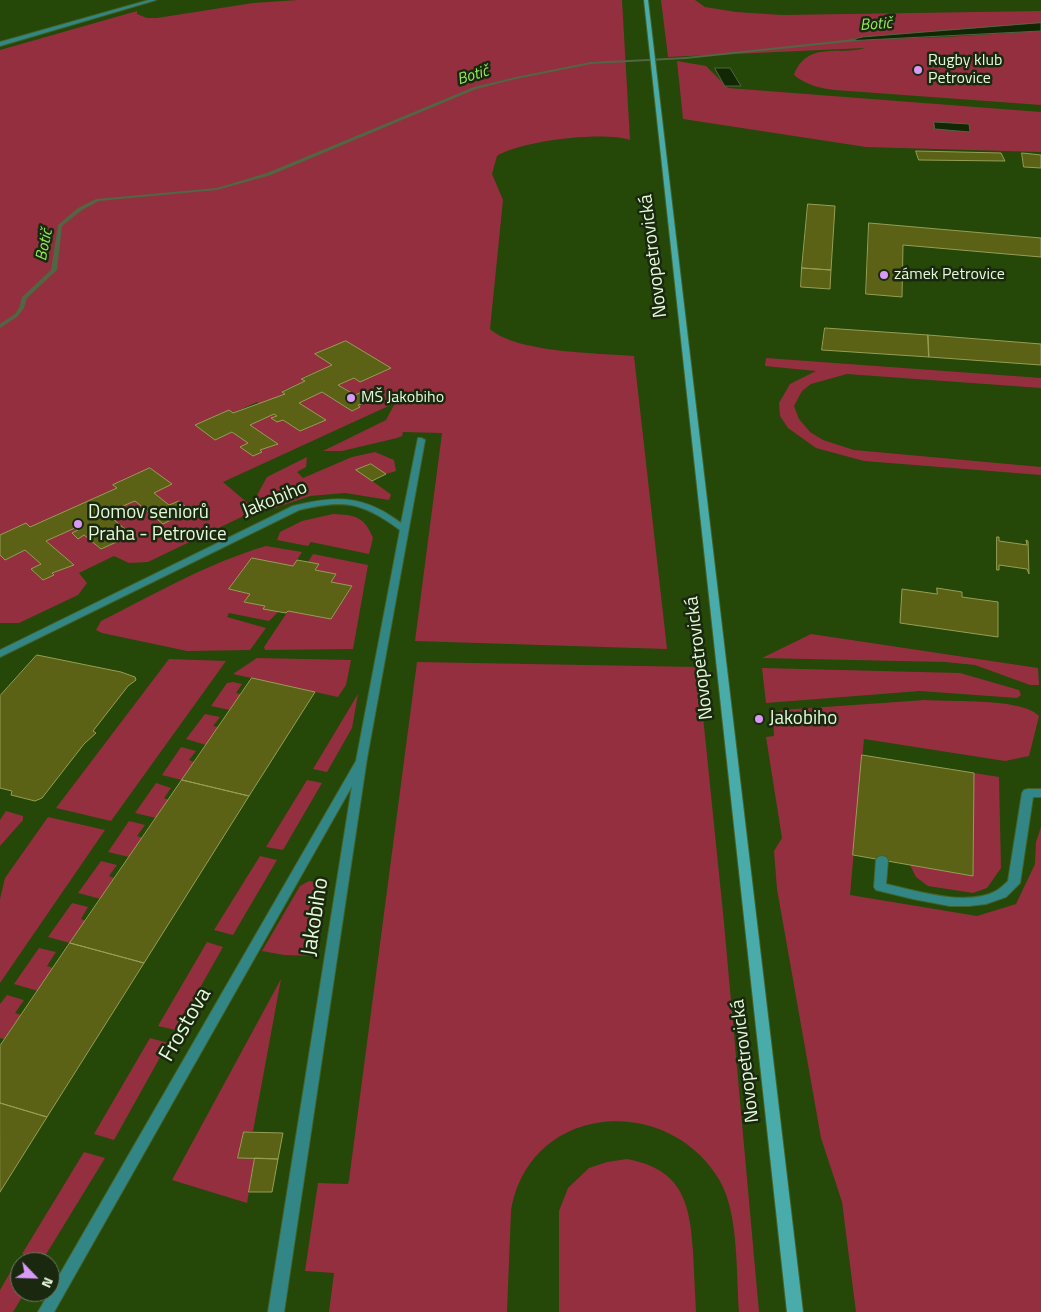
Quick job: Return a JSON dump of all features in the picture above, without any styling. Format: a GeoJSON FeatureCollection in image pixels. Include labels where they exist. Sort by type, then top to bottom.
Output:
{"type":"FeatureCollection","features":[{"type":"Feature","properties":{"kind":"main road","name":"Novopetrovická"},"geometry":{"type":"LineString","coordinates":[[646,0],[652,70],[794,1312]]}},
{"type":"Feature","properties":{"kind":"street"},"geometry":{"type":"LineString","coordinates":[[0,44],[154,0]]}},
{"type":"Feature","properties":{"kind":"street","name":"Jakobiho"},"geometry":{"type":"LineString","coordinates":[[276,1312],[362,758],[421,440]]}},
{"type":"Feature","properties":{"kind":"street","name":"Jakobiho"},"geometry":{"type":"LineString","coordinates":[[0,654],[296,508],[320,502],[354,502],[382,512],[404,530]]}},
{"type":"Feature","properties":{"kind":"street","name":"Frostova"},"geometry":{"type":"LineString","coordinates":[[46,1312],[362,758]]}},
{"type":"Feature","properties":{"kind":"street"},"geometry":{"type":"LineString","coordinates":[[882,860],[880,887],[947,902],[978,900],[1006,893],[1014,882],[1028,793],[1041,793]]}},
{"type":"Feature","properties":{"kind":"shaded area"},"geometry":{"type":"Polygon","coordinates":[[[298,0],[622,0],[630,140],[617,137],[562,139],[524,146],[497,156],[492,174],[503,200],[490,329],[502,337],[538,347],[634,356],[667,649],[415,641],[442,433],[403,432],[402,436],[397,438],[342,451],[323,451],[386,420],[395,403],[223,482],[256,510],[148,562],[129,563],[114,556],[79,573],[87,583],[78,595],[19,623],[0,623],[0,555],[5,560],[25,550],[41,564],[31,569],[43,580],[54,575],[52,573],[74,565],[46,541],[75,528],[78,530],[72,534],[78,538],[84,535],[101,549],[131,535],[106,513],[135,501],[163,524],[173,519],[171,517],[179,513],[181,515],[191,510],[179,501],[169,505],[154,493],[171,484],[150,468],[113,485],[117,488],[30,527],[26,523],[0,535],[0,50],[137,11],[137,14],[147,18],[157,18],[253,3],[298,0]],[[315,354],[332,365],[301,378],[305,381],[282,391],[285,394],[261,405],[257,402],[233,413],[229,410],[195,425],[215,440],[232,432],[262,452],[260,450],[278,444],[250,425],[274,414],[277,416],[272,418],[283,420],[300,431],[325,420],[299,403],[322,392],[352,411],[360,407],[358,405],[375,400],[363,392],[355,395],[338,385],[354,378],[360,382],[390,368],[315,354]]]}},
{"type":"Feature","properties":{"kind":"shaded area"},"geometry":{"type":"Polygon","coordinates":[[[661,0],[695,0],[705,7],[736,12],[782,15],[1041,11],[1041,23],[863,37],[849,40],[947,37],[1041,31],[1041,105],[835,90],[813,86],[794,75],[800,64],[807,57],[816,53],[865,48],[668,57],[661,0]]]}},
{"type":"Feature","properties":{"kind":"shaded area"},"geometry":{"type":"Polygon","coordinates":[[[1041,23],[1041,31],[845,41],[863,37],[1041,23]]]}},
{"type":"Feature","properties":{"kind":"shaded area"},"geometry":{"type":"Polygon","coordinates":[[[677,61],[706,66],[728,88],[1041,112],[1041,152],[866,147],[683,119],[677,61]]]}},
{"type":"Feature","properties":{"kind":"shaded area"},"geometry":{"type":"Polygon","coordinates":[[[715,68],[730,68],[741,86],[725,86],[715,68]]]}},
{"type":"Feature","properties":{"kind":"shaded area"},"geometry":{"type":"Polygon","coordinates":[[[934,122],[969,124],[970,132],[935,129],[934,122]]]}},
{"type":"Feature","properties":{"kind":"shaded area"},"geometry":{"type":"Polygon","coordinates":[[[766,358],[1041,378],[1041,388],[847,374],[811,384],[802,391],[794,406],[799,419],[810,432],[823,440],[854,450],[1041,467],[1041,475],[864,461],[816,448],[788,428],[780,416],[779,403],[790,384],[816,371],[765,366],[766,358]]]}},
{"type":"Feature","properties":{"kind":"shaded area"},"geometry":{"type":"Polygon","coordinates":[[[375,452],[394,460],[396,471],[386,474],[371,464],[357,470],[389,493],[391,495],[389,500],[345,493],[310,496],[272,509],[256,497],[267,477],[307,457],[306,467],[297,472],[303,478],[352,457],[375,452]]]}},
{"type":"Feature","properties":{"kind":"shaded area"},"geometry":{"type":"Polygon","coordinates":[[[333,514],[353,516],[366,525],[373,538],[369,554],[311,542],[308,546],[277,540],[280,532],[302,521],[333,514]]]}},
{"type":"Feature","properties":{"kind":"shaded area"},"geometry":{"type":"Polygon","coordinates":[[[266,546],[302,552],[293,566],[252,558],[229,589],[250,594],[244,602],[265,606],[264,609],[278,612],[269,621],[229,613],[227,617],[266,628],[250,650],[187,651],[102,633],[96,630],[101,621],[182,580],[223,561],[266,546]]]}},
{"type":"Feature","properties":{"kind":"shaded area"},"geometry":{"type":"Polygon","coordinates":[[[313,554],[368,565],[353,649],[265,650],[264,647],[288,611],[331,619],[352,587],[331,582],[336,574],[315,570],[319,564],[308,562],[313,554]]]}},
{"type":"Feature","properties":{"kind":"shaded area"},"geometry":{"type":"Polygon","coordinates":[[[811,634],[1038,668],[1039,685],[1030,685],[975,665],[945,662],[762,658],[811,634]]]}},
{"type":"Feature","properties":{"kind":"shaded area"},"geometry":{"type":"Polygon","coordinates":[[[257,658],[351,660],[346,685],[338,697],[233,674],[257,658]]]}},
{"type":"Feature","properties":{"kind":"shaded area"},"geometry":{"type":"Polygon","coordinates":[[[169,659],[226,661],[111,821],[56,808],[169,659]]]}},
{"type":"Feature","properties":{"kind":"shaded area"},"geometry":{"type":"Polygon","coordinates":[[[417,662],[698,667],[724,923],[759,1312],[739,1312],[734,1227],[731,1210],[720,1181],[697,1152],[668,1133],[636,1123],[603,1122],[571,1131],[544,1148],[523,1175],[511,1211],[507,1312],[329,1312],[334,1273],[305,1271],[318,1183],[348,1184],[349,1180],[417,662]]]}},
{"type":"Feature","properties":{"kind":"shaded area"},"geometry":{"type":"Polygon","coordinates":[[[762,668],[960,673],[1019,690],[1021,695],[1017,698],[920,691],[766,703],[762,668]]]}},
{"type":"Feature","properties":{"kind":"shaded area"},"geometry":{"type":"Polygon","coordinates":[[[227,683],[242,684],[236,693],[241,694],[230,710],[211,706],[227,683]]]}},
{"type":"Feature","properties":{"kind":"shaded area"},"geometry":{"type":"Polygon","coordinates":[[[358,694],[352,728],[327,772],[313,769],[358,694]]]}},
{"type":"Feature","properties":{"kind":"shaded area"},"geometry":{"type":"Polygon","coordinates":[[[925,700],[986,702],[1018,706],[1031,710],[1039,716],[1029,756],[1005,761],[864,739],[850,895],[977,916],[1016,904],[1035,864],[1036,842],[1041,827],[1041,1312],[856,1312],[842,1202],[821,1138],[777,889],[774,851],[782,838],[766,737],[774,736],[773,713],[782,710],[925,700]]]}},
{"type":"Feature","properties":{"kind":"shaded area"},"geometry":{"type":"Polygon","coordinates":[[[205,714],[220,717],[213,726],[218,727],[206,745],[186,739],[205,714]]]}},
{"type":"Feature","properties":{"kind":"shaded area"},"geometry":{"type":"Polygon","coordinates":[[[181,747],[196,751],[189,760],[194,762],[182,780],[162,775],[181,747]]]}},
{"type":"Feature","properties":{"kind":"shaded area"},"geometry":{"type":"Polygon","coordinates":[[[974,773],[999,777],[1001,868],[987,888],[973,893],[928,886],[916,877],[910,865],[973,876],[974,773]]]}},
{"type":"Feature","properties":{"kind":"shaded area"},"geometry":{"type":"Polygon","coordinates":[[[307,780],[322,783],[283,850],[266,847],[307,780]]]}},
{"type":"Feature","properties":{"kind":"shaded area"},"geometry":{"type":"Polygon","coordinates":[[[156,783],[171,788],[164,798],[169,800],[156,818],[135,813],[156,783]]]}},
{"type":"Feature","properties":{"kind":"shaded area"},"geometry":{"type":"Polygon","coordinates":[[[6,811],[23,816],[23,820],[0,846],[0,820],[6,811]]]}},
{"type":"Feature","properties":{"kind":"shaded area"},"geometry":{"type":"Polygon","coordinates":[[[48,817],[105,830],[0,983],[0,899],[5,878],[48,817]]]}},
{"type":"Feature","properties":{"kind":"shaded area"},"geometry":{"type":"Polygon","coordinates":[[[129,821],[145,825],[137,836],[143,838],[129,857],[108,852],[129,821]]]}},
{"type":"Feature","properties":{"kind":"shaded area"},"geometry":{"type":"Polygon","coordinates":[[[260,856],[277,860],[233,935],[214,930],[260,856]]]}},
{"type":"Feature","properties":{"kind":"shaded area"},"geometry":{"type":"Polygon","coordinates":[[[101,861],[117,865],[109,876],[114,878],[101,899],[78,893],[101,861]]]}},
{"type":"Feature","properties":{"kind":"shaded area"},"geometry":{"type":"Polygon","coordinates":[[[309,881],[322,883],[326,890],[316,956],[284,955],[262,951],[300,886],[309,881]]]}},
{"type":"Feature","properties":{"kind":"shaded area"},"geometry":{"type":"Polygon","coordinates":[[[72,903],[88,907],[81,919],[86,921],[70,943],[48,937],[72,903]]]}},
{"type":"Feature","properties":{"kind":"shaded area"},"geometry":{"type":"Polygon","coordinates":[[[207,942],[223,947],[176,1030],[158,1026],[207,942]]]}},
{"type":"Feature","properties":{"kind":"shaded area"},"geometry":{"type":"Polygon","coordinates":[[[39,948],[56,952],[47,966],[53,968],[38,991],[14,984],[39,948]]]}},
{"type":"Feature","properties":{"kind":"shaded area"},"geometry":{"type":"Polygon","coordinates":[[[281,979],[253,1131],[244,1132],[238,1158],[255,1158],[247,1203],[172,1180],[281,979]]]}},
{"type":"Feature","properties":{"kind":"shaded area"},"geometry":{"type":"Polygon","coordinates":[[[7,995],[24,1000],[15,1013],[21,1015],[4,1039],[0,1038],[0,1004],[7,995]]]}},
{"type":"Feature","properties":{"kind":"shaded area"},"geometry":{"type":"Polygon","coordinates":[[[150,1038],[168,1043],[114,1140],[94,1134],[150,1038]]]}},
{"type":"Feature","properties":{"kind":"shaded area"},"geometry":{"type":"Polygon","coordinates":[[[84,1152],[105,1158],[48,1252],[23,1252],[84,1152]]]}},
{"type":"Feature","properties":{"kind":"shaded area"},"geometry":{"type":"Polygon","coordinates":[[[627,1159],[645,1164],[671,1179],[685,1203],[692,1233],[696,1312],[559,1312],[559,1211],[568,1188],[589,1168],[607,1162],[627,1159]]]}},
{"type":"Feature","properties":{"kind":"shaded area"},"geometry":{"type":"Polygon","coordinates":[[[10,1273],[10,1302],[19,1302],[13,1312],[0,1312],[0,1290],[10,1273]]]}},
{"type":"Feature","properties":{"kind":"building"},"geometry":{"type":"Polygon","coordinates":[[[916,151],[1001,153],[1005,161],[919,160],[916,151]]]}},
{"type":"Feature","properties":{"kind":"building"},"geometry":{"type":"Polygon","coordinates":[[[1022,153],[1041,155],[1041,168],[1024,167],[1022,153]]]}},
{"type":"Feature","properties":{"kind":"building"},"geometry":{"type":"Polygon","coordinates":[[[808,204],[835,206],[831,270],[802,268],[808,204]]]}},
{"type":"Feature","properties":{"kind":"building","name":"zámek Petrovice"},"geometry":{"type":"Polygon","coordinates":[[[869,223],[1041,238],[1041,257],[903,245],[902,297],[866,294],[869,223]]]}},
{"type":"Feature","properties":{"kind":"building"},"geometry":{"type":"Polygon","coordinates":[[[802,268],[831,270],[830,289],[801,287],[802,268]]]}},
{"type":"Feature","properties":{"kind":"building"},"geometry":{"type":"Polygon","coordinates":[[[825,328],[928,335],[929,357],[822,350],[825,328]]]}},
{"type":"Feature","properties":{"kind":"building"},"geometry":{"type":"Polygon","coordinates":[[[928,335],[1041,344],[1041,365],[929,357],[928,335]]]}},
{"type":"Feature","properties":{"kind":"building","name":"MŠ Jakobiho"},"geometry":{"type":"Polygon","coordinates":[[[346,341],[391,368],[360,382],[354,378],[338,385],[355,395],[362,392],[376,400],[358,405],[360,407],[352,411],[322,392],[299,403],[326,420],[300,431],[283,420],[277,422],[271,418],[277,416],[274,414],[250,425],[278,444],[260,450],[262,452],[253,456],[240,447],[248,443],[232,432],[215,440],[195,425],[229,410],[233,413],[285,394],[282,392],[305,381],[301,379],[332,365],[315,354],[346,341]]]}},
{"type":"Feature","properties":{"kind":"building"},"geometry":{"type":"Polygon","coordinates":[[[371,464],[386,474],[372,481],[356,470],[371,464]]]}},
{"type":"Feature","properties":{"kind":"building","name":"Domov seniorů Praha - Petrovice"},"geometry":{"type":"Polygon","coordinates":[[[150,468],[172,484],[154,493],[169,505],[179,501],[191,511],[181,515],[179,513],[171,517],[173,519],[163,524],[135,501],[106,513],[132,535],[101,549],[84,535],[78,539],[72,533],[78,530],[75,528],[46,541],[74,565],[52,573],[54,575],[43,580],[31,569],[41,564],[25,550],[5,560],[0,555],[0,535],[26,523],[30,527],[117,488],[113,485],[150,468]]]}},
{"type":"Feature","properties":{"kind":"building"},"geometry":{"type":"Polygon","coordinates":[[[997,537],[999,537],[999,541],[1027,545],[1026,540],[1028,541],[1029,574],[1027,569],[999,565],[999,570],[997,570],[997,537]]]}},
{"type":"Feature","properties":{"kind":"building"},"geometry":{"type":"Polygon","coordinates":[[[252,558],[293,566],[297,560],[319,564],[315,570],[336,574],[331,582],[352,586],[331,619],[288,611],[286,613],[263,609],[265,606],[244,602],[250,594],[229,589],[252,558]]]}},
{"type":"Feature","properties":{"kind":"building"},"geometry":{"type":"Polygon","coordinates":[[[937,588],[962,592],[962,597],[998,602],[998,637],[900,623],[902,589],[937,594],[937,588]]]}},
{"type":"Feature","properties":{"kind":"building"},"geometry":{"type":"Polygon","coordinates":[[[37,655],[121,672],[135,677],[136,680],[128,686],[93,731],[96,733],[84,744],[42,798],[35,801],[11,795],[12,791],[0,788],[0,696],[37,655]]]}},
{"type":"Feature","properties":{"kind":"building"},"geometry":{"type":"Polygon","coordinates":[[[252,678],[315,692],[249,796],[182,780],[252,678]]]}},
{"type":"Feature","properties":{"kind":"building"},"geometry":{"type":"Polygon","coordinates":[[[862,755],[974,773],[973,876],[853,855],[862,755]]]}},
{"type":"Feature","properties":{"kind":"building"},"geometry":{"type":"Polygon","coordinates":[[[182,780],[249,796],[144,963],[70,943],[182,780]]]}},
{"type":"Feature","properties":{"kind":"building"},"geometry":{"type":"Polygon","coordinates":[[[70,943],[144,963],[47,1117],[0,1103],[0,1046],[70,943]]]}},
{"type":"Feature","properties":{"kind":"building"},"geometry":{"type":"Polygon","coordinates":[[[0,1103],[47,1117],[0,1192],[0,1103]]]}},
{"type":"Feature","properties":{"kind":"building"},"geometry":{"type":"Polygon","coordinates":[[[244,1132],[283,1133],[278,1159],[238,1158],[244,1132]]]}},
{"type":"Feature","properties":{"kind":"building"},"geometry":{"type":"Polygon","coordinates":[[[255,1158],[278,1159],[272,1192],[249,1192],[255,1158]]]}},
{"type":"Feature","properties":{"kind":"waterway","name":"Botič"},"geometry":{"type":"LineString","coordinates":[[0,326],[19,312],[24,298],[54,270],[60,226],[80,209],[98,200],[217,189],[269,174],[475,88],[516,78],[591,63],[686,58],[855,40]]}},
{"type":"Feature","properties":{"kind":"place","name":"Rugby klub Petrovice"},"geometry":{"type":"Point","coordinates":[918,70]}},
{"type":"Feature","properties":{"kind":"place","name":"zámek Petrovice"},"geometry":{"type":"Point","coordinates":[884,275]}},
{"type":"Feature","properties":{"kind":"place","name":"MŠ Jakobiho"},"geometry":{"type":"Point","coordinates":[351,398]}},
{"type":"Feature","properties":{"kind":"place","name":"Domov seniorů Praha - Petrovice"},"geometry":{"type":"Point","coordinates":[78,524]}},
{"type":"Feature","properties":{"kind":"place","name":"Jakobiho"},"geometry":{"type":"Point","coordinates":[759,719]}}]}
